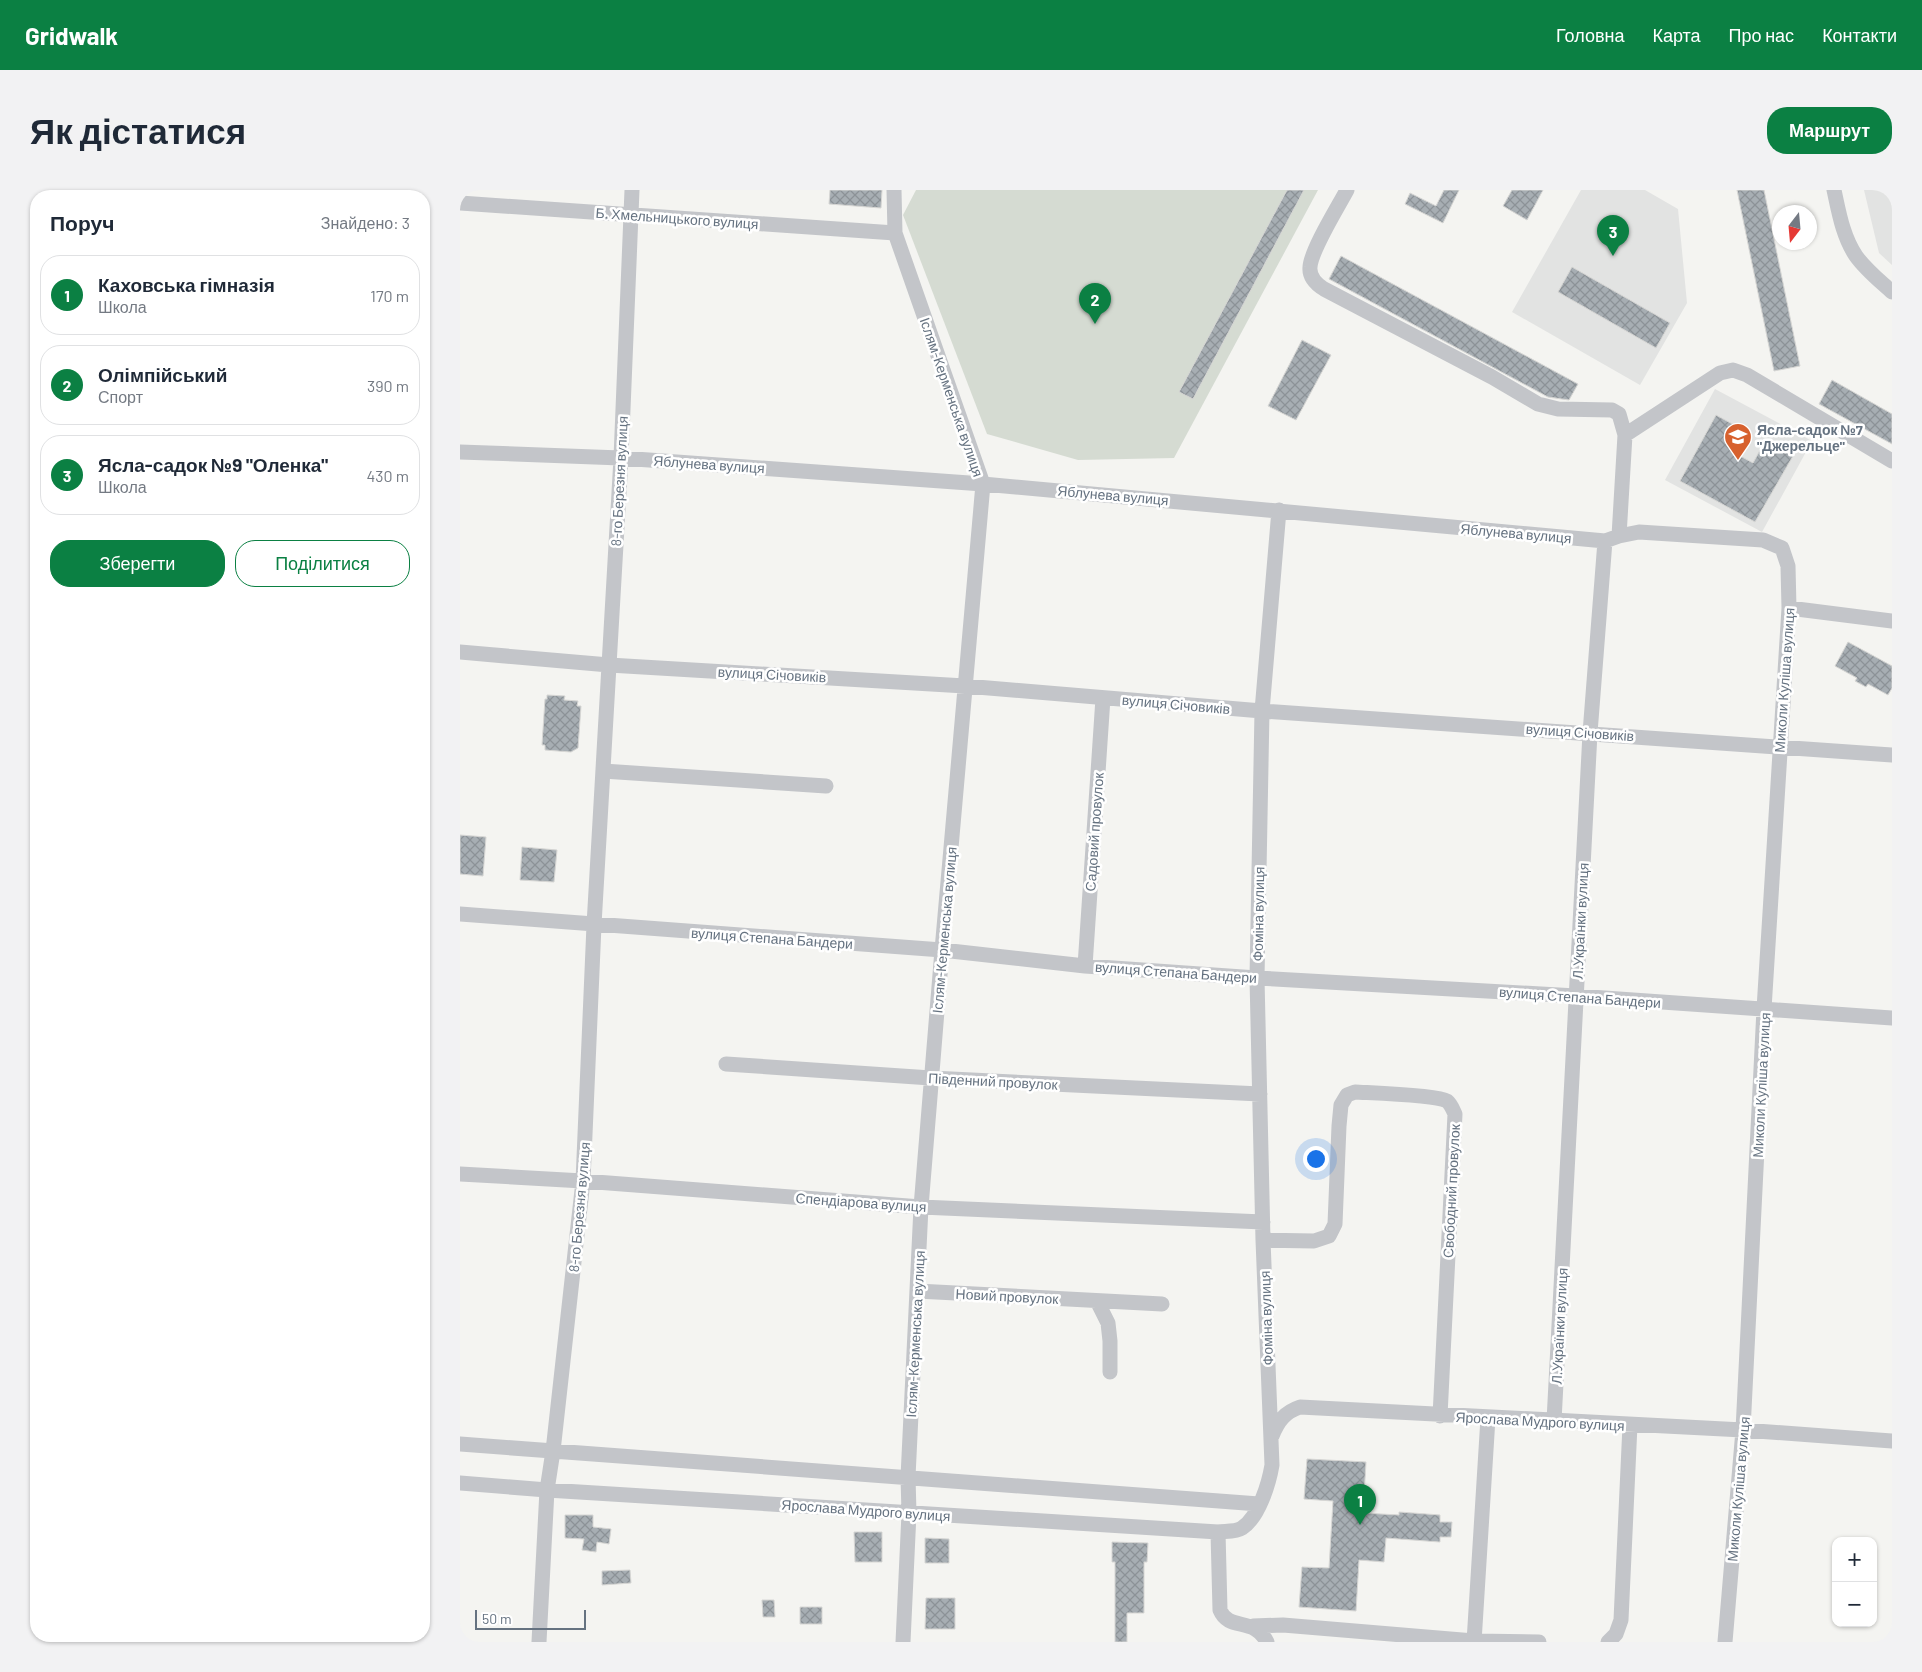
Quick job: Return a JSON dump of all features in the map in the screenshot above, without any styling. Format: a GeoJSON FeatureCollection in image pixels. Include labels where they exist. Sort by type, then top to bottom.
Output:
{"type":"FeatureCollection","features":[{"type":"Feature","properties":{"kind":"street","name":"8-го Березня вулиця"},"geometry":{"type":"LineString","coordinates":[[539,1642],[546,1490],[553,1451],[583,1181],[594,925],[621,458],[632,190]]}},
{"type":"Feature","properties":{"kind":"street","name":"Іслям-Керменська вулиця"},"geometry":{"type":"LineString","coordinates":[[894,190],[895,233],[983,484],[921,1207],[908,1477],[909,1513],[903,1642]]}},
{"type":"Feature","properties":{"kind":"street"},"geometry":{"type":"LineString","coordinates":[[1347,190],[1314,254],[1309,269],[1314,281],[1324,289],[1492,377],[1538,404],[1558,409],[1612,410],[1619,414],[1624,435],[1720,373],[1733,370],[1747,375],[1892,461]]}},
{"type":"Feature","properties":{"kind":"street"},"geometry":{"type":"LineString","coordinates":[[1834,190],[1848,241],[1857,257],[1867,270],[1892,292]]}},
{"type":"Feature","properties":{"kind":"street","name":"Б. Хмельницького вулиця"},"geometry":{"type":"LineString","coordinates":[[460,203],[895,233]]}},
{"type":"Feature","properties":{"kind":"street","name":"Л.Українки вулиця"},"geometry":{"type":"LineString","coordinates":[[1554,1421],[1590,733],[1624,435]]}},
{"type":"Feature","properties":{"kind":"street","name":"Яблунева вулиця"},"geometry":{"type":"LineString","coordinates":[[460,452],[621,458],[983,484],[1612,539],[1639,532],[1763,540]]}},
{"type":"Feature","properties":{"kind":"street","name":"Фоміна вулиця"},"geometry":{"type":"LineString","coordinates":[[1272,1438],[1263,1240],[1257,978],[1262,712],[1280,510]]}},
{"type":"Feature","properties":{"kind":"street","name":"Миколи Куліша вулиця"},"geometry":{"type":"LineString","coordinates":[[1725,1642],[1743,1430],[1764,1009],[1790,608],[1788,566],[1782,548],[1763,540]]}},
{"type":"Feature","properties":{"kind":"street"},"geometry":{"type":"LineString","coordinates":[[1790,608],[1892,621]]}},
{"type":"Feature","properties":{"kind":"street","name":"вулиця Січовиків"},"geometry":{"type":"LineString","coordinates":[[460,652],[609,665],[965,686],[1262,712],[1892,755]]}},
{"type":"Feature","properties":{"kind":"street","name":"Садовий провулок"},"geometry":{"type":"LineString","coordinates":[[1085,966],[1103,698]]}},
{"type":"Feature","properties":{"kind":"street"},"geometry":{"type":"LineString","coordinates":[[603,771],[826,786]]}},
{"type":"Feature","properties":{"kind":"street","name":"вулиця Степана Бандери"},"geometry":{"type":"LineString","coordinates":[[460,914],[942,950],[1085,966],[1576,996],[1892,1018]]}},
{"type":"Feature","properties":{"kind":"street","name":"Південний провулок"},"geometry":{"type":"LineString","coordinates":[[726,1064],[932,1078],[1260,1094]]}},
{"type":"Feature","properties":{"kind":"street","name":"Свободний провулок"},"geometry":{"type":"LineString","coordinates":[[1263,1240],[1314,1241],[1329,1236],[1335,1224],[1341,1105],[1347,1095],[1355,1092],[1446,1100],[1451,1105],[1455,1114],[1440,1416]]}},
{"type":"Feature","properties":{"kind":"street","name":"Спендіарова вулиця"},"geometry":{"type":"LineString","coordinates":[[460,1174],[583,1181],[921,1207],[1263,1222]]}},
{"type":"Feature","properties":{"kind":"street","name":"Новий провулок"},"geometry":{"type":"LineString","coordinates":[[917,1291],[1162,1304]]}},
{"type":"Feature","properties":{"kind":"street"},"geometry":{"type":"LineString","coordinates":[[1097,1301],[1108,1323],[1110,1372]]}},
{"type":"Feature","properties":{"kind":"street","name":"Ярослава Мудрого вулиця"},"geometry":{"type":"LineString","coordinates":[[460,1483],[1218,1532],[1241,1529],[1252,1518],[1268,1487],[1272,1465],[1272,1438],[1275,1429],[1284,1416],[1300,1407],[1440,1416],[1743,1430],[1892,1441]]}},
{"type":"Feature","properties":{"kind":"street"},"geometry":{"type":"LineString","coordinates":[[1474,1641],[1488,1418]]}},
{"type":"Feature","properties":{"kind":"street"},"geometry":{"type":"LineString","coordinates":[[1608,1642],[1616,1634],[1621,1620],[1630,1425]]}},
{"type":"Feature","properties":{"kind":"street"},"geometry":{"type":"LineString","coordinates":[[460,1444],[1259,1504]]}},
{"type":"Feature","properties":{"kind":"street"},"geometry":{"type":"LineString","coordinates":[[1218,1532],[1220,1610],[1223,1617],[1227,1620],[1253,1626],[1282,1626],[1474,1641],[1539,1642]]}},
{"type":"Feature","properties":{"kind":"street"},"geometry":{"type":"LineString","coordinates":[[1253,1626],[1262,1633],[1267,1642]]}},
{"type":"Feature","properties":{"kind":"shaded area"},"geometry":{"type":"Polygon","coordinates":[[[916,190],[1318,190],[1174,458],[1078,460],[987,434],[903,215],[916,190]]]}},
{"type":"Feature","properties":{"kind":"shaded area"},"geometry":{"type":"Polygon","coordinates":[[[1581,190],[1645,190],[1678,209],[1687,303],[1640,385],[1512,312],[1581,190]]]}},
{"type":"Feature","properties":{"kind":"shaded area"},"geometry":{"type":"Polygon","coordinates":[[[1864,190],[1892,190],[1892,265],[1879,253],[1864,190]]]}},
{"type":"Feature","properties":{"kind":"shaded area","name":"Ясла-садок №7 \"Джерельце\""},"geometry":{"type":"Polygon","coordinates":[[[1715,389],[1812,441],[1762,532],[1665,480],[1715,389]]]}},
{"type":"Feature","properties":{"kind":"building"},"geometry":{"type":"Polygon","coordinates":[[[830,190],[882,190],[881,208],[829,204],[830,190]]]}},
{"type":"Feature","properties":{"kind":"building"},"geometry":{"type":"Polygon","coordinates":[[[1287,190],[1304,190],[1193,399],[1179,392],[1287,190]]]}},
{"type":"Feature","properties":{"kind":"building"},"geometry":{"type":"Polygon","coordinates":[[[1444,190],[1459,190],[1443,223],[1405,204],[1410,193],[1436,206],[1444,190]]]}},
{"type":"Feature","properties":{"kind":"building"},"geometry":{"type":"Polygon","coordinates":[[[1512,190],[1543,190],[1527,220],[1503,206],[1512,190]]]}},
{"type":"Feature","properties":{"kind":"building"},"geometry":{"type":"Polygon","coordinates":[[[1737,190],[1764,190],[1772,229],[1772,250],[1776,250],[1800,366],[1774,371],[1737,190]]]}},
{"type":"Feature","properties":{"kind":"building"},"geometry":{"type":"Polygon","coordinates":[[[1341,256],[1578,384],[1569,400],[1548,397],[1329,279],[1341,256]]]}},
{"type":"Feature","properties":{"kind":"building"},"geometry":{"type":"Polygon","coordinates":[[[1572,267],[1670,323],[1656,348],[1558,292],[1572,267]]]}},
{"type":"Feature","properties":{"kind":"building"},"geometry":{"type":"Polygon","coordinates":[[[1302,340],[1331,355],[1296,420],[1268,406],[1302,340]]]}},
{"type":"Feature","properties":{"kind":"building"},"geometry":{"type":"Polygon","coordinates":[[[1832,380],[1892,414],[1892,444],[1819,404],[1832,380]]]}},
{"type":"Feature","properties":{"kind":"building"},"geometry":{"type":"Polygon","coordinates":[[[1716,415],[1745,431],[1733,452],[1753,463],[1765,441],[1793,456],[1755,522],[1680,481],[1716,415]]]}},
{"type":"Feature","properties":{"kind":"building"},"geometry":{"type":"Polygon","coordinates":[[[1848,642],[1892,666],[1892,688],[1888,695],[1868,684],[1866,687],[1855,681],[1857,678],[1835,666],[1848,642]]]}},
{"type":"Feature","properties":{"kind":"building"},"geometry":{"type":"Polygon","coordinates":[[[547,695],[565,696],[564,700],[578,701],[577,706],[581,706],[578,748],[571,752],[545,750],[545,745],[542,745],[545,699],[547,699],[547,695]]]}},
{"type":"Feature","properties":{"kind":"building"},"geometry":{"type":"Polygon","coordinates":[[[460,835],[486,837],[483,876],[460,874],[460,835]]]}},
{"type":"Feature","properties":{"kind":"building"},"geometry":{"type":"Polygon","coordinates":[[[522,847],[557,850],[554,882],[520,880],[522,847]]]}},
{"type":"Feature","properties":{"kind":"building"},"geometry":{"type":"Polygon","coordinates":[[[1307,1459],[1366,1462],[1363,1513],[1399,1515],[1399,1512],[1440,1515],[1440,1522],[1452,1522],[1451,1537],[1440,1537],[1440,1542],[1386,1538],[1384,1562],[1359,1560],[1356,1611],[1299,1607],[1302,1567],[1329,1568],[1333,1501],[1304,1499],[1307,1459]]]}},
{"type":"Feature","properties":{"kind":"building"},"geometry":{"type":"Polygon","coordinates":[[[565,1515],[593,1515],[593,1527],[611,1529],[609,1544],[597,1542],[596,1552],[582,1550],[584,1539],[565,1538],[565,1515]]]}},
{"type":"Feature","properties":{"kind":"building"},"geometry":{"type":"Polygon","coordinates":[[[854,1532],[882,1532],[882,1562],[855,1562],[854,1532]]]}},
{"type":"Feature","properties":{"kind":"building"},"geometry":{"type":"Polygon","coordinates":[[[925,1538],[949,1539],[949,1563],[925,1563],[925,1538]]]}},
{"type":"Feature","properties":{"kind":"building"},"geometry":{"type":"Polygon","coordinates":[[[1112,1542],[1148,1543],[1147,1562],[1144,1562],[1144,1613],[1127,1613],[1127,1642],[1115,1642],[1115,1562],[1112,1562],[1112,1542]]]}},
{"type":"Feature","properties":{"kind":"building"},"geometry":{"type":"Polygon","coordinates":[[[630,1570],[631,1583],[602,1585],[602,1571],[630,1570]]]}},
{"type":"Feature","properties":{"kind":"building"},"geometry":{"type":"Polygon","coordinates":[[[926,1598],[955,1598],[955,1629],[925,1629],[926,1598]]]}},
{"type":"Feature","properties":{"kind":"building"},"geometry":{"type":"Polygon","coordinates":[[[762,1600],[774,1600],[775,1617],[763,1617],[762,1600]]]}},
{"type":"Feature","properties":{"kind":"building"},"geometry":{"type":"Polygon","coordinates":[[[800,1607],[822,1607],[822,1624],[800,1624],[800,1607]]]}},
{"type":"Feature","properties":{"kind":"place","name":"Ясла-садок №9 \"Оленка\""},"geometry":{"type":"Point","coordinates":[1613,256]}},
{"type":"Feature","properties":{"kind":"place","name":"Олімпійський"},"geometry":{"type":"Point","coordinates":[1095,324]}},
{"type":"Feature","properties":{"kind":"place","name":"Ясла-садок №7 \"Джерельце\""},"geometry":{"type":"Point","coordinates":[1738,461]}},
{"type":"Feature","properties":{"kind":"place","name":"Каховська гімназія"},"geometry":{"type":"Point","coordinates":[1360,1525]}}]}
